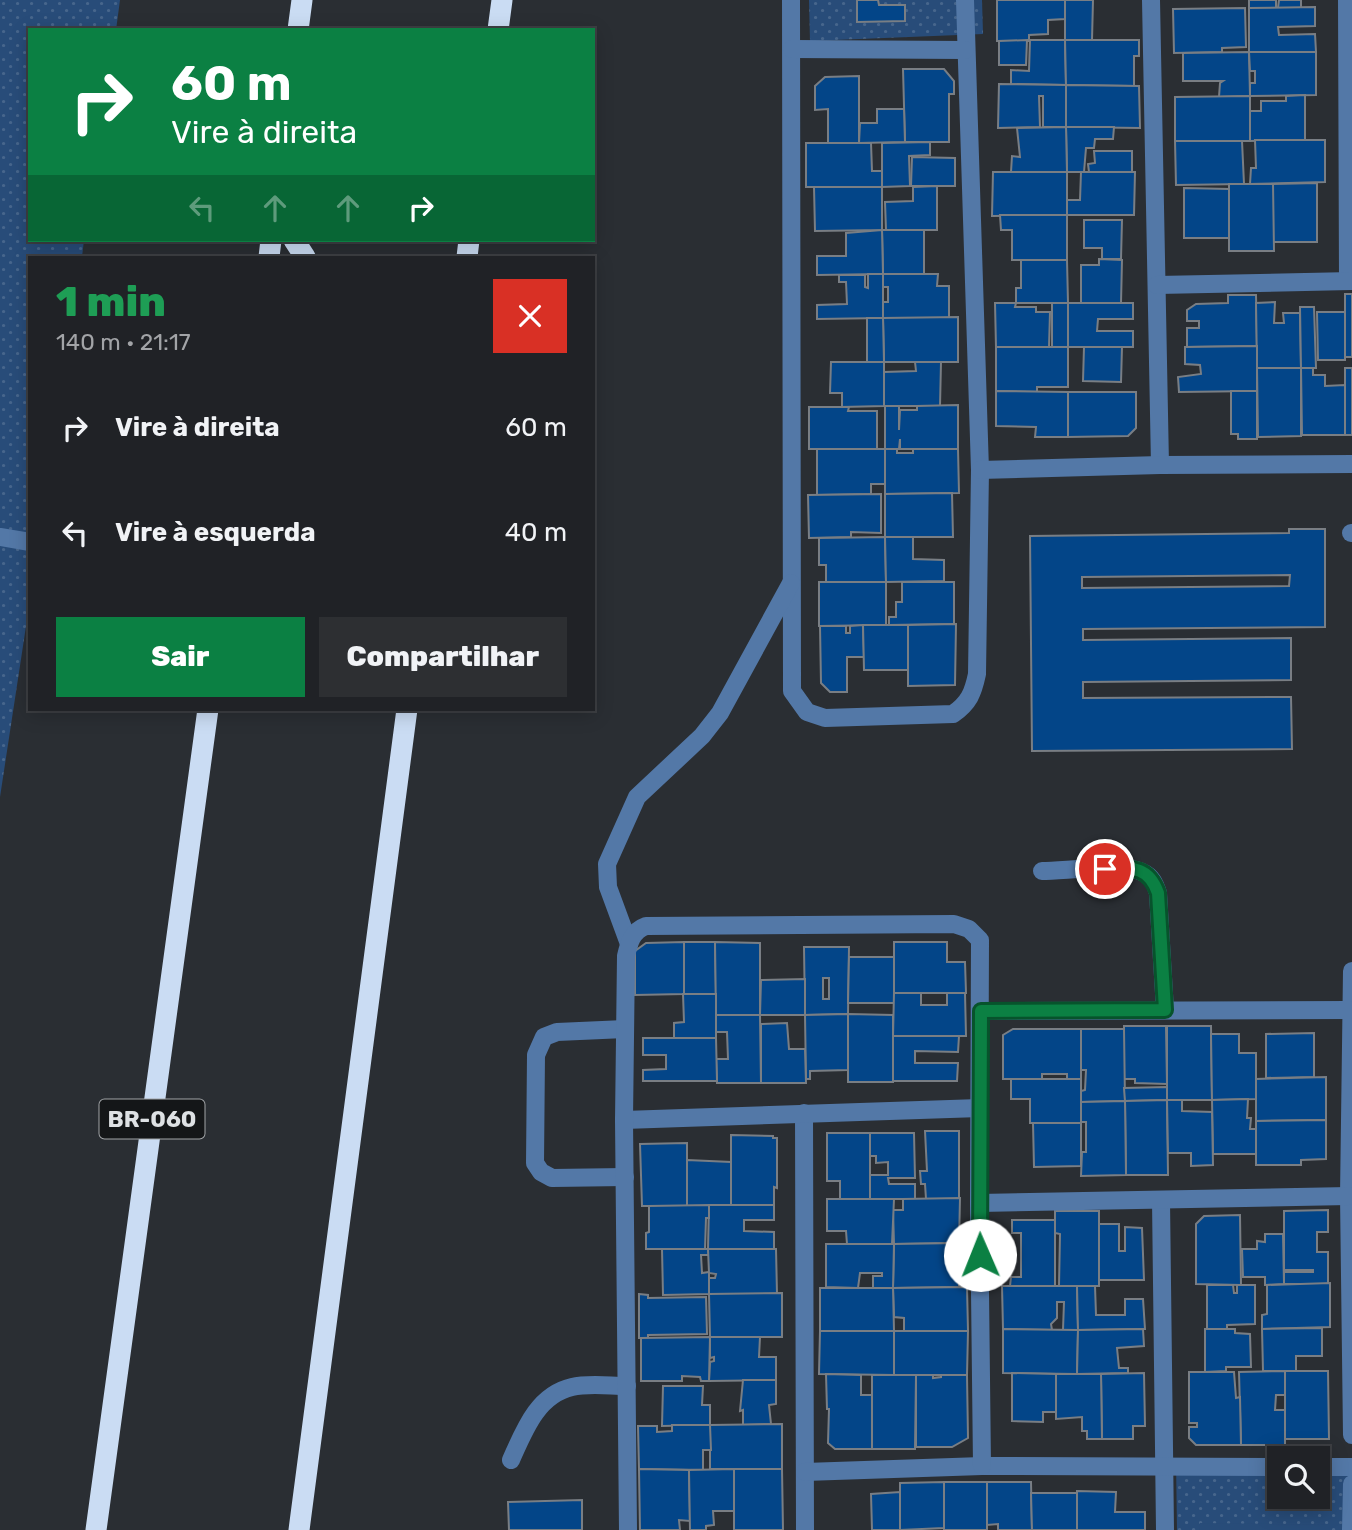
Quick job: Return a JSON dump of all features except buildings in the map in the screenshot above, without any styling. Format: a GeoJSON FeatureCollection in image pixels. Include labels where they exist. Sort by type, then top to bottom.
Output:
{"type":"FeatureCollection","features":[{"type":"Feature","properties":{"kind":"highway"},"geometry":{"type":"LineString","coordinates":[[298,28],[302,0]]}},
{"type":"Feature","properties":{"kind":"highway"},"geometry":{"type":"LineString","coordinates":[[498,28],[502,0]]}},
{"type":"Feature","properties":{"kind":"highway","name":"BR-060"},"geometry":{"type":"LineString","coordinates":[[96,1530],[208,711]]}},
{"type":"Feature","properties":{"kind":"highway"},"geometry":{"type":"LineString","coordinates":[[299,1530],[407,711]]}},
{"type":"Feature","properties":{"kind":"street"},"geometry":{"type":"LineString","coordinates":[[791,0],[792,691],[807,712],[825,719],[953,714],[965,706],[972,695],[976,674],[980,470],[965,0]]}},
{"type":"Feature","properties":{"kind":"street"},"geometry":{"type":"LineString","coordinates":[[1151,0],[1160,465]]}},
{"type":"Feature","properties":{"kind":"street"},"geometry":{"type":"LineString","coordinates":[[1157,285],[1350,281],[1348,0]]}},
{"type":"Feature","properties":{"kind":"street"},"geometry":{"type":"LineString","coordinates":[[792,49],[965,50]]}},
{"type":"Feature","properties":{"kind":"street"},"geometry":{"type":"LineString","coordinates":[[980,470],[1352,464]]}},
{"type":"Feature","properties":{"kind":"street"},"geometry":{"type":"LineString","coordinates":[[0,537],[28,542]]}},
{"type":"Feature","properties":{"kind":"street"},"geometry":{"type":"LineString","coordinates":[[629,944],[608,887],[607,864],[637,797],[702,736],[720,713],[793,580]]}},
{"type":"Feature","properties":{"kind":"street"},"geometry":{"type":"LineString","coordinates":[[1042,872],[1126,868],[1142,871],[1153,879],[1158,893],[1165,1010]]}},
{"type":"Feature","properties":{"kind":"street"},"geometry":{"type":"LineString","coordinates":[[628,1530],[624,1120],[626,956],[629,944],[639,929],[646,926],[954,924],[969,929],[980,940],[982,1466]]}},
{"type":"Feature","properties":{"kind":"street"},"geometry":{"type":"LineString","coordinates":[[1352,971],[1349,1196],[1352,1436]]}},
{"type":"Feature","properties":{"kind":"street"},"geometry":{"type":"LineString","coordinates":[[981,1011],[1350,1010]]}},
{"type":"Feature","properties":{"kind":"street"},"geometry":{"type":"LineString","coordinates":[[625,1029],[558,1032],[544,1037],[536,1055],[535,1163],[541,1172],[552,1178],[625,1177]]}},
{"type":"Feature","properties":{"kind":"street"},"geometry":{"type":"LineString","coordinates":[[624,1120],[980,1108]]}},
{"type":"Feature","properties":{"kind":"street"},"geometry":{"type":"LineString","coordinates":[[804,1113],[805,1530]]}},
{"type":"Feature","properties":{"kind":"street"},"geometry":{"type":"LineString","coordinates":[[979,1203],[1349,1196]]}},
{"type":"Feature","properties":{"kind":"street"},"geometry":{"type":"LineString","coordinates":[[1161,1200],[1164,1530]]}},
{"type":"Feature","properties":{"kind":"street"},"geometry":{"type":"LineString","coordinates":[[511,1460],[530,1418],[550,1397],[572,1386],[627,1387]]}},
{"type":"Feature","properties":{"kind":"street"},"geometry":{"type":"LineString","coordinates":[[805,1472],[982,1466],[1267,1467]]}},
{"type":"Feature","properties":{"kind":"street"},"geometry":{"type":"LineString","coordinates":[[1330,1467],[1352,1467]]}},
{"type":"Feature","properties":{"kind":"street"},"geometry":{"type":"LineString","coordinates":[[1351,1530],[1352,1484]]}},
{"type":"Feature","properties":{"kind":"shaded area"},"geometry":{"type":"Polygon","coordinates":[[[0,0],[120,0],[116,28],[28,28],[28,242],[84,242],[82,256],[28,256],[28,613],[0,797],[0,0]]]}},
{"type":"Feature","properties":{"kind":"shaded area"},"geometry":{"type":"Polygon","coordinates":[[[809,0],[982,0],[983,34],[810,41],[809,0]]]}},
{"type":"Feature","properties":{"kind":"shaded area"},"geometry":{"type":"Polygon","coordinates":[[[1176,1460],[1267,1461],[1267,1509],[1330,1509],[1330,1461],[1352,1461],[1352,1530],[1177,1530],[1176,1460]]]}},
{"type":"Feature","properties":{"kind":"shaded area"},"geometry":{"type":"Polygon","coordinates":[[[1200,1523],[1330,1525],[1330,1530],[1199,1530],[1200,1523]]]}},
{"type":"Feature","properties":{"kind":"route"},"geometry":{"type":"LineString","coordinates":[[980,1255],[981,1011],[1165,1010],[1158,893],[1153,879],[1142,871],[1126,868],[1105,869]]}}]}
